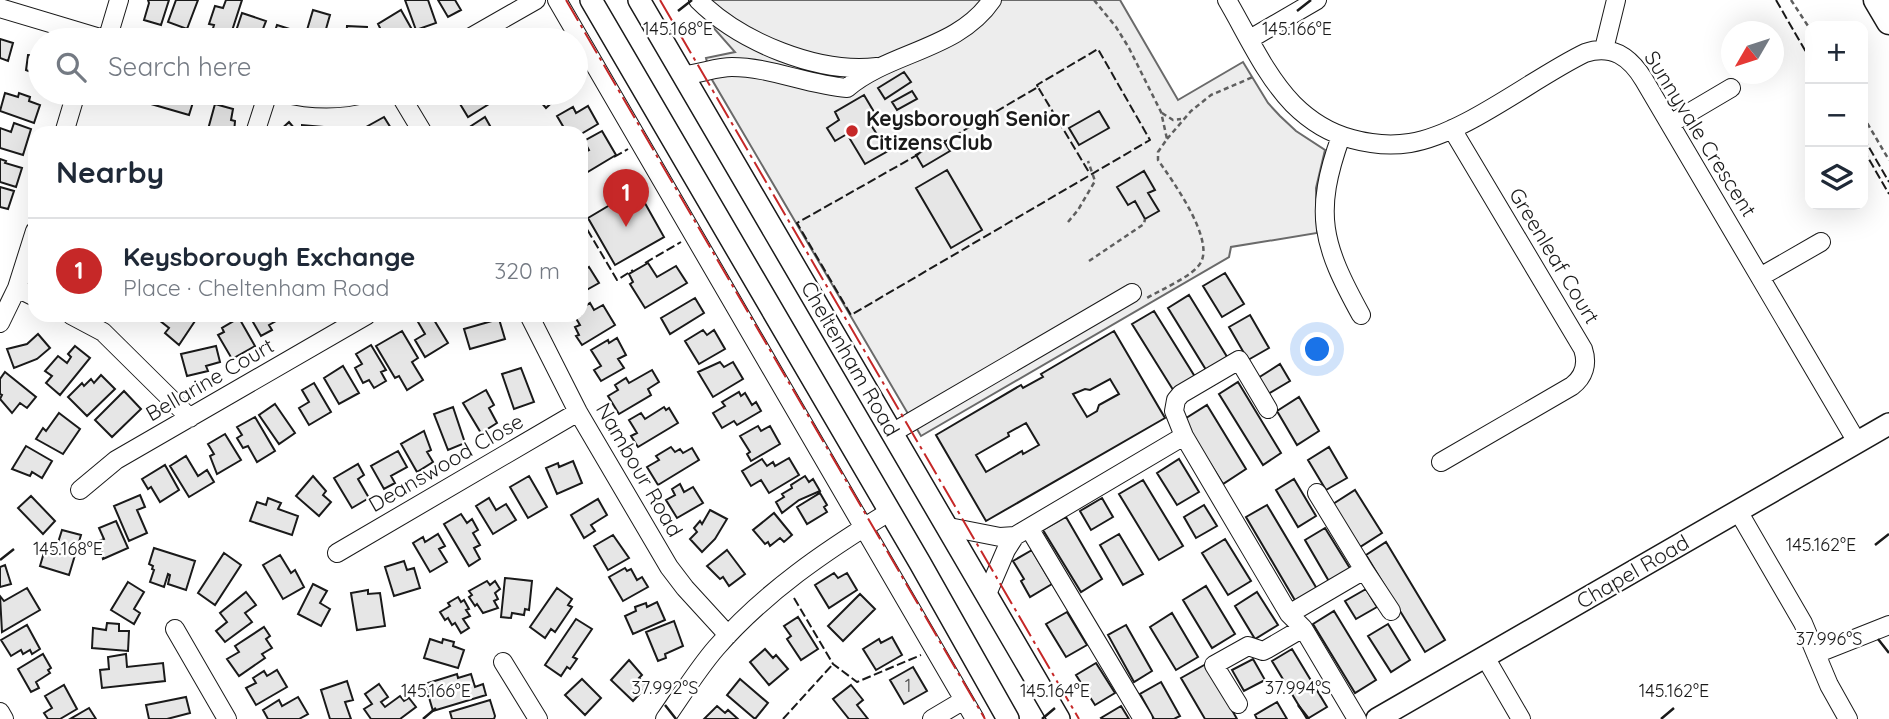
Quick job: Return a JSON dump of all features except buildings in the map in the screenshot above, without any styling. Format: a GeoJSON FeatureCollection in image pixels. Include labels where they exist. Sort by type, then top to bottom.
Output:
{"type":"FeatureCollection","features":[{"type":"Feature","properties":{"kind":"highway"},"geometry":{"type":"LineString","coordinates":[[1875,0],[1889,22]]}},
{"type":"Feature","properties":{"kind":"main road","name":"Cheltenham Road"},"geometry":{"type":"LineString","coordinates":[[592,0],[1008,719]]}},
{"type":"Feature","properties":{"kind":"main road","name":"Cheltenham Road"},"geometry":{"type":"LineString","coordinates":[[639,0],[1059,719]]}},
{"type":"Feature","properties":{"kind":"main road","name":"Chapel Road"},"geometry":{"type":"LineString","coordinates":[[1377,719],[1889,424]]}},
{"type":"Feature","properties":{"kind":"street"},"geometry":{"type":"LineString","coordinates":[[105,28],[119,0]]}},
{"type":"Feature","properties":{"kind":"street"},"geometry":{"type":"LineString","coordinates":[[487,28],[536,0]]}},
{"type":"Feature","properties":{"kind":"street"},"geometry":{"type":"LineString","coordinates":[[557,0],[573,28]]}},
{"type":"Feature","properties":{"kind":"street"},"geometry":{"type":"LineString","coordinates":[[698,0],[731,27],[781,51],[817,62],[839,65],[862,68],[884,65]]}},
{"type":"Feature","properties":{"kind":"street"},"geometry":{"type":"LineString","coordinates":[[683,75],[730,67],[752,69],[827,87],[847,88],[884,65],[912,55],[963,29],[974,21],[992,0]]}},
{"type":"Feature","properties":{"kind":"street"},"geometry":{"type":"LineString","coordinates":[[1227,0],[1292,104],[1322,127],[1340,136],[1378,144],[1408,144],[1452,129],[1574,58],[1593,50],[1604,49],[1616,0]]}},
{"type":"Feature","properties":{"kind":"street"},"geometry":{"type":"LineString","coordinates":[[1250,39],[1317,0]]}},
{"type":"Feature","properties":{"kind":"street"},"geometry":{"type":"LineString","coordinates":[[0,8],[65,28]]}},
{"type":"Feature","properties":{"kind":"street","name":"Sunnyvale Crescent"},"geometry":{"type":"LineString","coordinates":[[1604,49],[1619,53],[1635,65],[1857,442]]}},
{"type":"Feature","properties":{"kind":"street"},"geometry":{"type":"LineString","coordinates":[[588,53],[975,719]]}},
{"type":"Feature","properties":{"kind":"street"},"geometry":{"type":"LineString","coordinates":[[1670,124],[1731,88]]}},
{"type":"Feature","properties":{"kind":"street"},"geometry":{"type":"LineString","coordinates":[[66,126],[72,105]]}},
{"type":"Feature","properties":{"kind":"street"},"geometry":{"type":"LineString","coordinates":[[257,126],[264,105]]}},
{"type":"Feature","properties":{"kind":"street"},"geometry":{"type":"LineString","coordinates":[[406,105],[419,126]]}},
{"type":"Feature","properties":{"kind":"street","name":"Greenleaf Court"},"geometry":{"type":"LineString","coordinates":[[1441,463],[1572,386],[1582,376],[1585,362],[1583,349],[1452,129]]}},
{"type":"Feature","properties":{"kind":"street"},"geometry":{"type":"LineString","coordinates":[[1340,136],[1325,190],[1327,238],[1341,278],[1361,315]]}},
{"type":"Feature","properties":{"kind":"street"},"geometry":{"type":"LineString","coordinates":[[1760,277],[1821,242]]}},
{"type":"Feature","properties":{"kind":"street"},"geometry":{"type":"LineString","coordinates":[[0,323],[17,288],[28,253]]}},
{"type":"Feature","properties":{"kind":"street"},"geometry":{"type":"LineString","coordinates":[[17,288],[28,294]]}},
{"type":"Feature","properties":{"kind":"street"},"geometry":{"type":"LineString","coordinates":[[892,433],[1137,297]]}},
{"type":"Feature","properties":{"kind":"street"},"geometry":{"type":"LineString","coordinates":[[84,322],[103,332],[190,418]]}},
{"type":"Feature","properties":{"kind":"street","name":"Bellarine Court"},"geometry":{"type":"LineString","coordinates":[[80,490],[116,460],[355,322]]}},
{"type":"Feature","properties":{"kind":"street","name":"Nambour Road"},"geometry":{"type":"LineString","coordinates":[[533,322],[578,412],[670,567],[685,588],[728,635]]}},
{"type":"Feature","properties":{"kind":"street"},"geometry":{"type":"LineString","coordinates":[[1268,409],[1239,360],[1178,397],[1174,411],[1184,436],[1289,614],[1303,628],[1357,719]]}},
{"type":"Feature","properties":{"kind":"street","name":"Deanswood Close"},"geometry":{"type":"LineString","coordinates":[[337,553],[578,412]]}},
{"type":"Feature","properties":{"kind":"street"},"geometry":{"type":"LineString","coordinates":[[987,594],[1006,550],[1022,532],[1184,436]]}},
{"type":"Feature","properties":{"kind":"street"},"geometry":{"type":"LineString","coordinates":[[1317,493],[1391,611]]}},
{"type":"Feature","properties":{"kind":"street"},"geometry":{"type":"LineString","coordinates":[[1738,511],[1793,604],[1847,719]]}},
{"type":"Feature","properties":{"kind":"street"},"geometry":{"type":"LineString","coordinates":[[665,719],[702,665],[748,614],[790,577],[889,512]]}},
{"type":"Feature","properties":{"kind":"street"},"geometry":{"type":"LineString","coordinates":[[948,527],[1000,537],[1022,532]]}},
{"type":"Feature","properties":{"kind":"street"},"geometry":{"type":"LineString","coordinates":[[1022,532],[1143,719]]}},
{"type":"Feature","properties":{"kind":"street"},"geometry":{"type":"LineString","coordinates":[[1289,614],[1364,570]]}},
{"type":"Feature","properties":{"kind":"street"},"geometry":{"type":"LineString","coordinates":[[1816,654],[1889,625]]}},
{"type":"Feature","properties":{"kind":"street"},"geometry":{"type":"LineString","coordinates":[[1238,704],[1214,665],[1248,646],[1263,651],[1303,628]]}},
{"type":"Feature","properties":{"kind":"street"},"geometry":{"type":"LineString","coordinates":[[174,629],[227,719]]}},
{"type":"Feature","properties":{"kind":"street"},"geometry":{"type":"LineString","coordinates":[[1485,657],[1521,719]]}},
{"type":"Feature","properties":{"kind":"street"},"geometry":{"type":"LineString","coordinates":[[503,662],[538,719]]}},
{"type":"Feature","properties":{"kind":"street"},"geometry":{"type":"LineString","coordinates":[[932,719],[964,700]]}},
{"type":"Feature","properties":{"kind":"street"},"geometry":{"type":"LineString","coordinates":[[0,712],[4,719]]}},
{"type":"Feature","properties":{"kind":"path"},"geometry":{"type":"LineString","coordinates":[[1094,0],[1122,37],[1161,112],[1167,139]]}},
{"type":"Feature","properties":{"kind":"path"},"geometry":{"type":"LineString","coordinates":[[1791,0],[1805,21]]}},
{"type":"Feature","properties":{"kind":"path"},"geometry":{"type":"LineString","coordinates":[[1137,297],[1193,271],[1202,261],[1204,254],[1202,236],[1195,220],[1158,160],[1157,152],[1184,118],[1211,95],[1253,77]]}},
{"type":"Feature","properties":{"kind":"path"},"geometry":{"type":"LineString","coordinates":[[1161,112],[1173,120],[1184,118]]}},
{"type":"Feature","properties":{"kind":"path"},"geometry":{"type":"LineString","coordinates":[[1868,124],[1889,160]]}},
{"type":"Feature","properties":{"kind":"path"},"geometry":{"type":"LineString","coordinates":[[1068,222],[1095,181],[1088,161]]}},
{"type":"Feature","properties":{"kind":"path"},"geometry":{"type":"LineString","coordinates":[[1089,261],[1144,224],[1146,219]]}},
{"type":"Feature","properties":{"kind":"shaded area"},"geometry":{"type":"Polygon","coordinates":[[[689,0],[1120,0],[1178,100],[1243,62],[1268,103],[1280,116],[1296,131],[1325,150],[1316,188],[1317,233],[1231,247],[1229,257],[921,436],[711,78],[706,58],[735,52],[689,0]]]}},
{"type":"Feature","properties":{"kind":"fence"},"geometry":{"type":"LineString","coordinates":[[1776,0],[1805,50]]}},
{"type":"Feature","properties":{"kind":"fence"},"geometry":{"type":"LineString","coordinates":[[919,154],[797,223],[851,315],[1150,140],[1098,49],[1037,85],[1038,87]]}},
{"type":"Feature","properties":{"kind":"fence"},"geometry":{"type":"LineString","coordinates":[[943,140],[944,142],[1038,87],[1090,174]]}},
{"type":"Feature","properties":{"kind":"fence"},"geometry":{"type":"LineString","coordinates":[[1868,146],[1889,182]]}},
{"type":"Feature","properties":{"kind":"fence"},"geometry":{"type":"LineString","coordinates":[[614,157],[628,149]]}},
{"type":"Feature","properties":{"kind":"fence"},"geometry":{"type":"LineString","coordinates":[[1868,158],[1889,194]]}},
{"type":"Feature","properties":{"kind":"fence"},"geometry":{"type":"LineString","coordinates":[[588,231],[617,280],[633,270]]}},
{"type":"Feature","properties":{"kind":"fence"},"geometry":{"type":"LineString","coordinates":[[645,263],[681,242]]}},
{"type":"Feature","properties":{"kind":"fence"},"geometry":{"type":"LineString","coordinates":[[794,598],[833,664],[857,682],[921,655]]}},
{"type":"Feature","properties":{"kind":"fence"},"geometry":{"type":"LineString","coordinates":[[783,719],[833,664]]}},
{"type":"Feature","properties":{"kind":"power"},"geometry":{"type":"LineString","coordinates":[[566,0],[582,28]]}},
{"type":"Feature","properties":{"kind":"power"},"geometry":{"type":"LineString","coordinates":[[660,0],[1079,719]]}},
{"type":"Feature","properties":{"kind":"power"},"geometry":{"type":"LineString","coordinates":[[588,38],[985,719]]}},
{"type":"Feature","properties":{"kind":"place","name":"Keysborough Senior Citizens Club"},"geometry":{"type":"Point","coordinates":[852,131]}},
{"type":"Feature","properties":{"kind":"place","name":"Keysborough Exchange"},"geometry":{"type":"Point","coordinates":[626,227]}}]}
